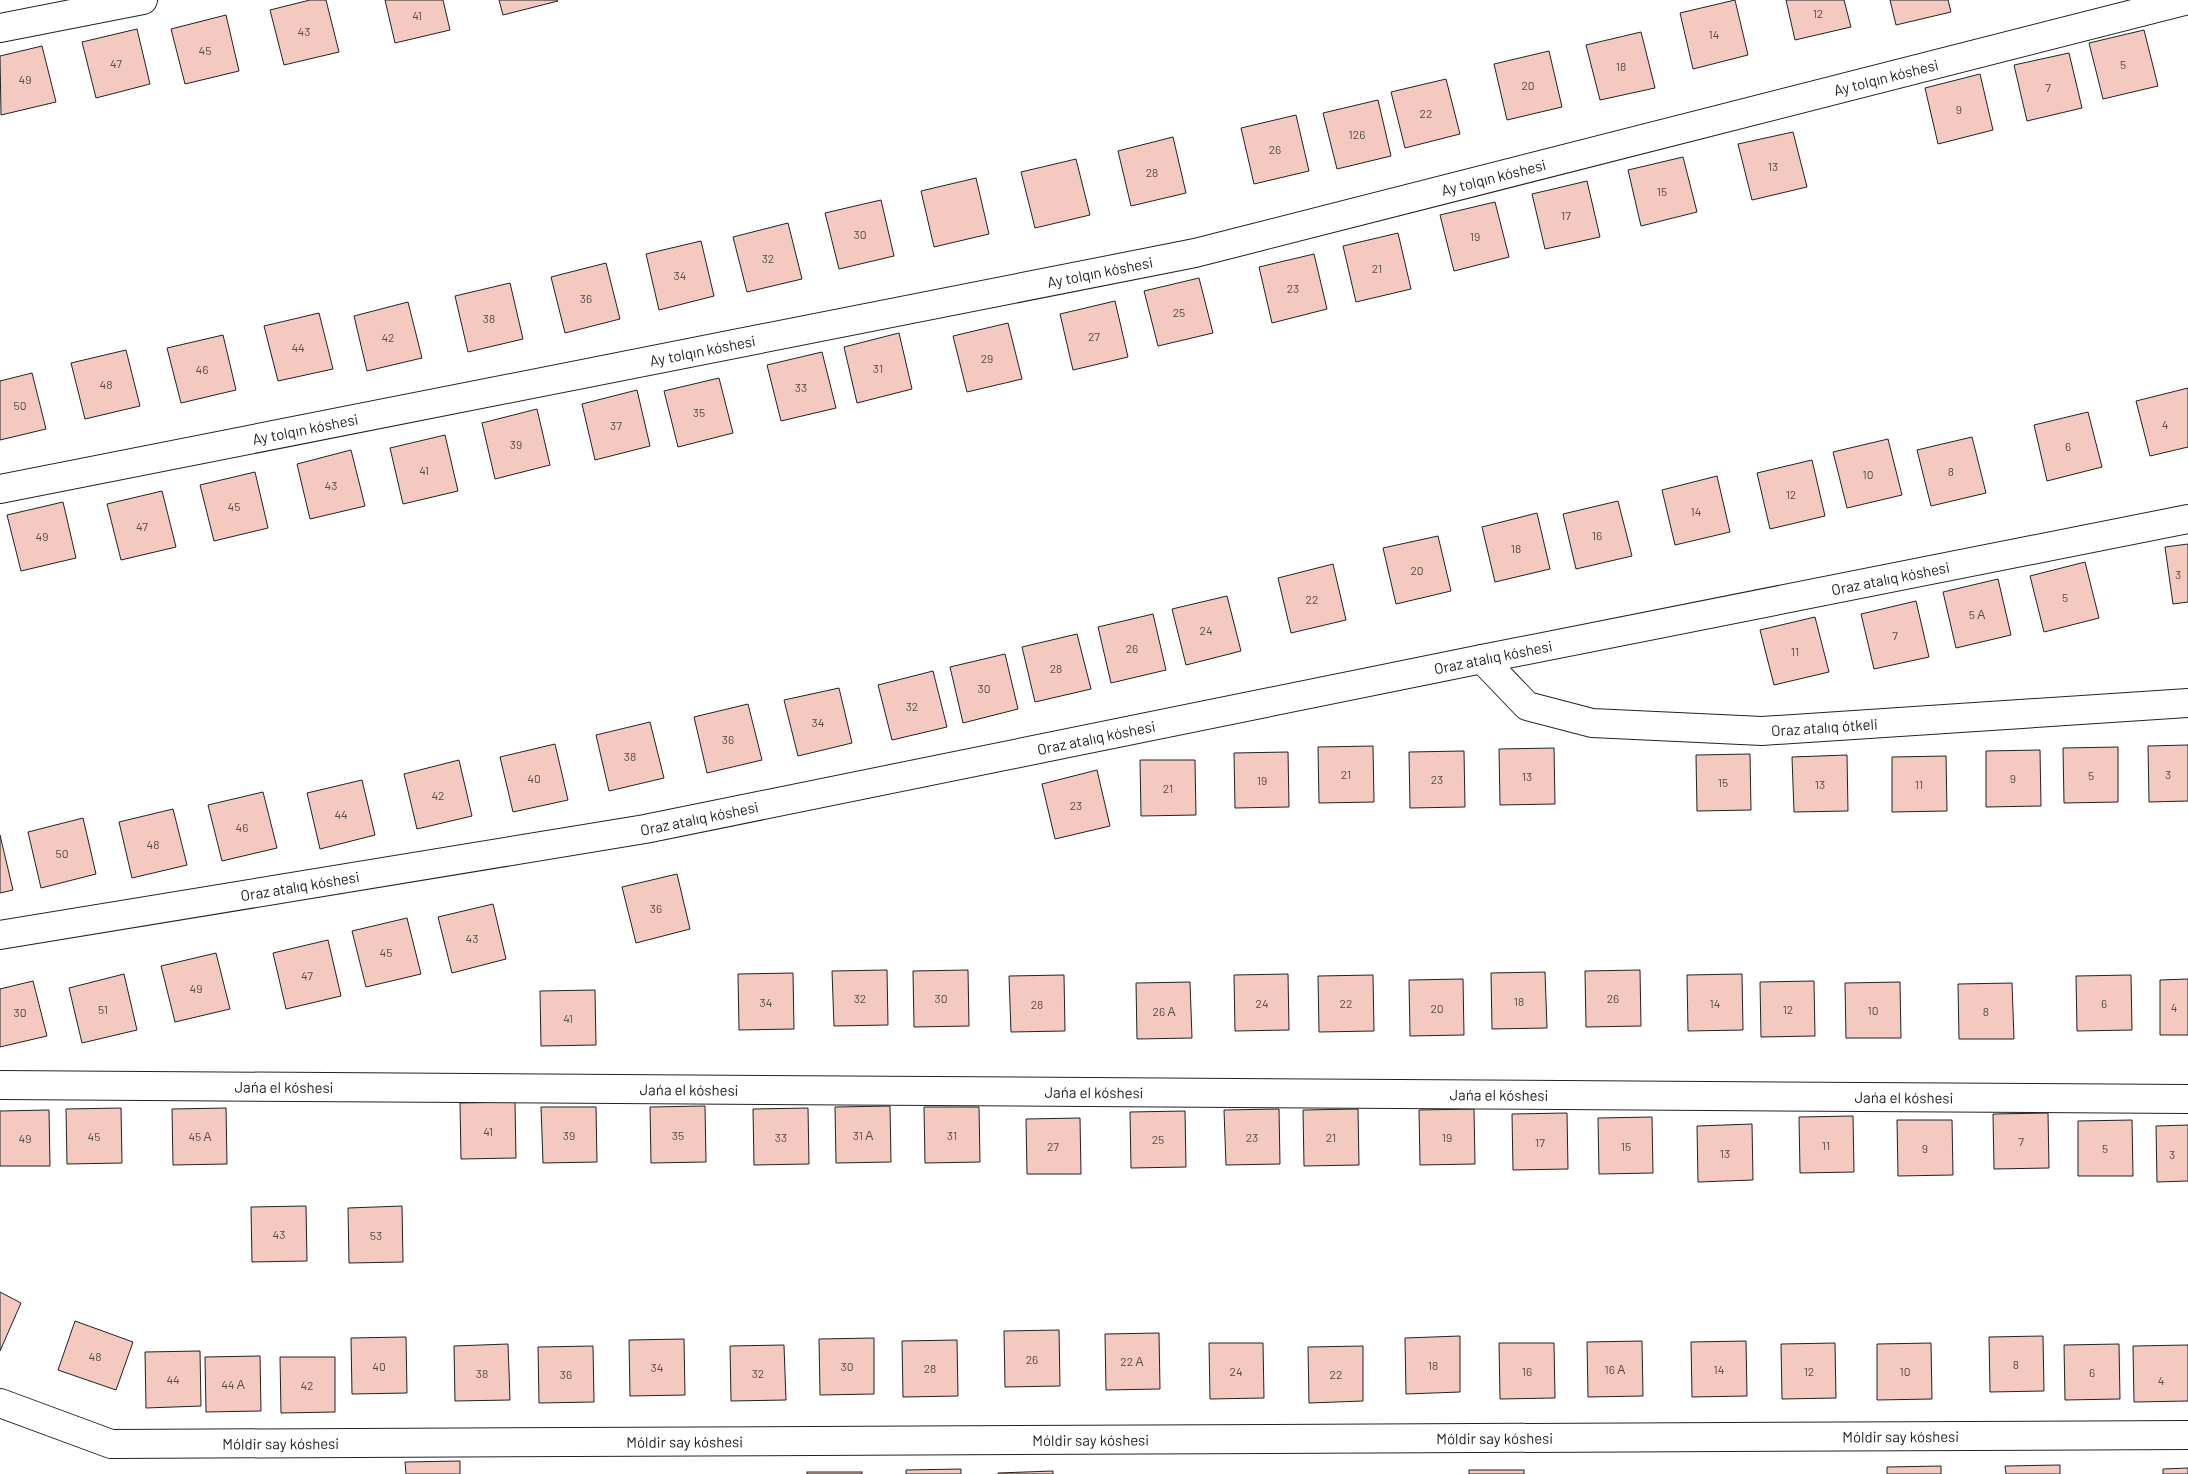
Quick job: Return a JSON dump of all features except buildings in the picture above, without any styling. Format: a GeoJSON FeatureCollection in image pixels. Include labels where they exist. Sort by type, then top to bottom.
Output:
{"type":"FeatureCollection","features":[{"type":"Feature","properties":{"kind":"street"},"geometry":{"type":"LineString","coordinates":[[0,28],[143,0]]}},
{"type":"Feature","properties":{"kind":"street","name":"Ay tolqın kóshesi"},"geometry":{"type":"LineString","coordinates":[[0,489],[1195,253],[2188,0]]}},
{"type":"Feature","properties":{"kind":"street","name":"Oraz atalıq kóshesi"},"geometry":{"type":"LineString","coordinates":[[0,935],[645,828],[2188,518]]}},
{"type":"Feature","properties":{"kind":"street","name":"Oraz atalıq ótkeli"},"geometry":{"type":"LineString","coordinates":[[1482,659],[1527,706],[1592,723],[1762,731],[2188,703]]}},
{"type":"Feature","properties":{"kind":"street","name":"Jańa el kóshesi"},"geometry":{"type":"LineString","coordinates":[[0,1084],[2188,1099]]}},
{"type":"Feature","properties":{"kind":"street","name":"Móldir say kóshesi"},"geometry":{"type":"LineString","coordinates":[[0,1403],[111,1444],[2188,1435]]}}]}
